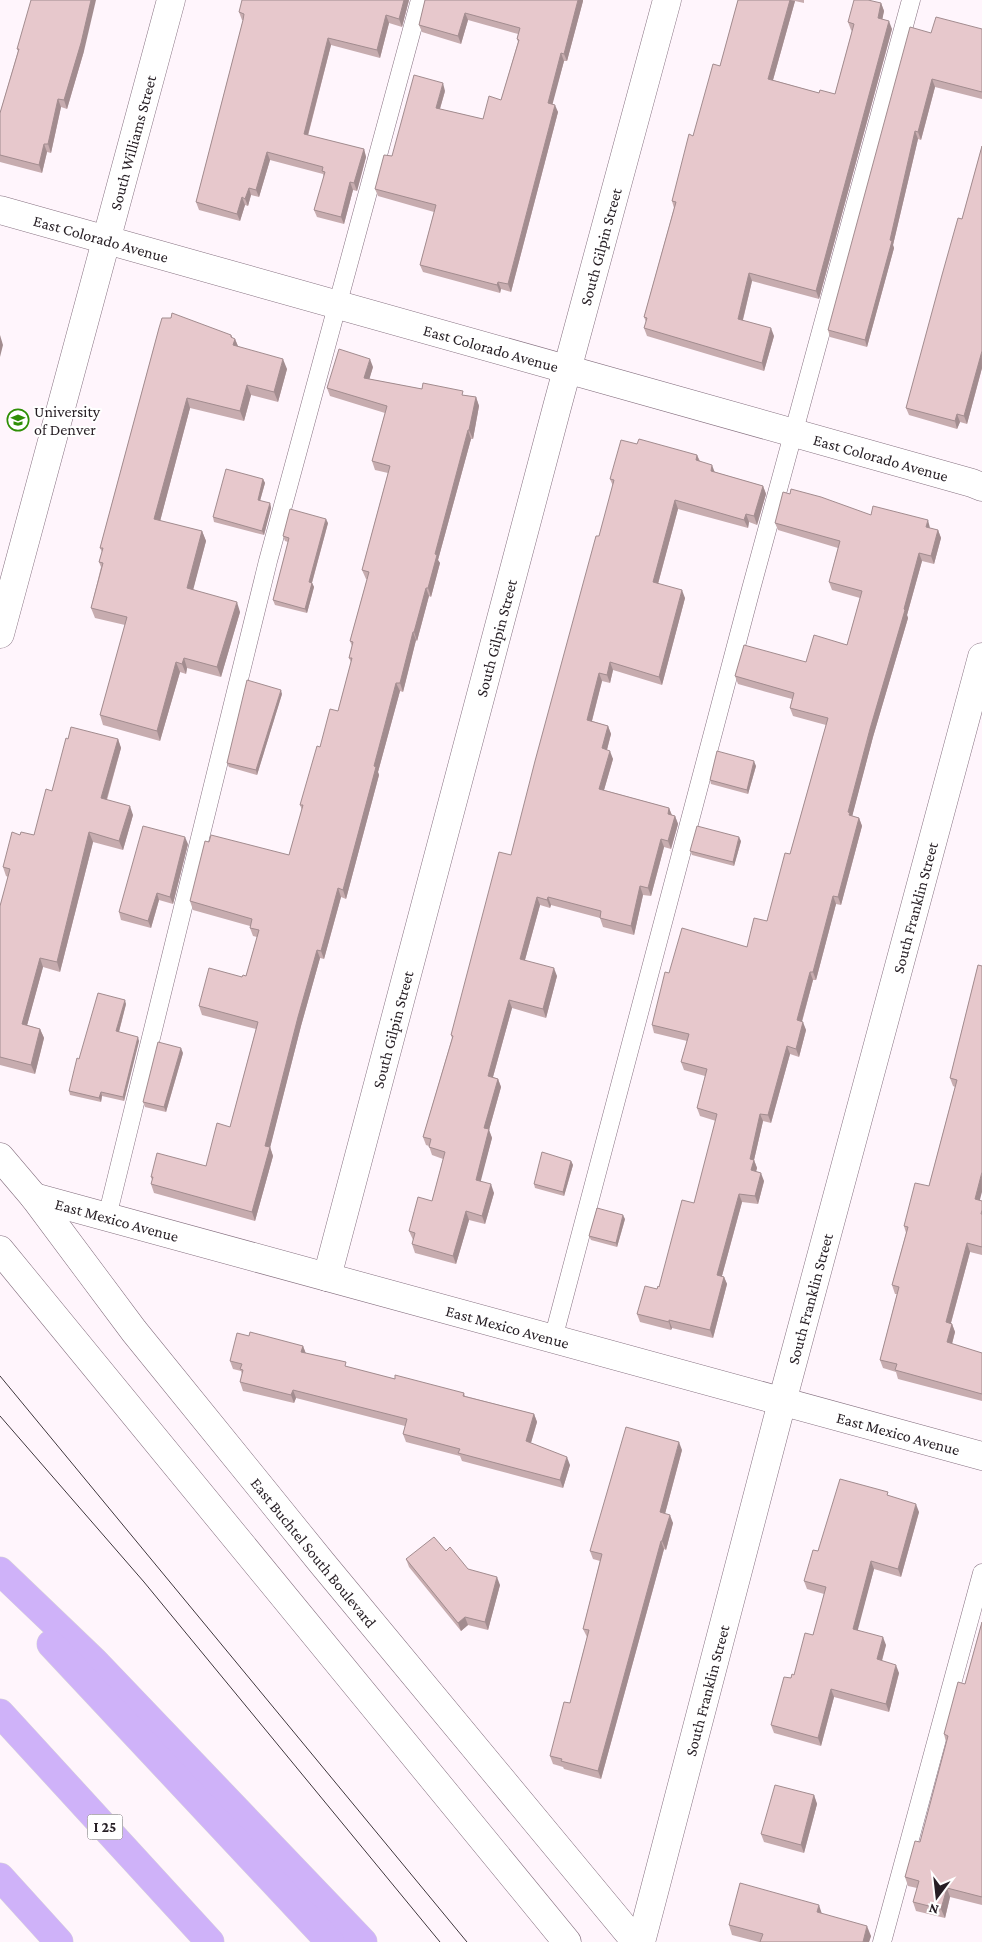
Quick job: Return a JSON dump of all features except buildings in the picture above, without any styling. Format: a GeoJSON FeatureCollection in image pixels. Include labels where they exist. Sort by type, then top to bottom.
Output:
{"type":"FeatureCollection","features":[{"type":"Feature","properties":{"kind":"highway"},"geometry":{"type":"LineString","coordinates":[[0,1571],[94,1661],[363,1942]]}},
{"type":"Feature","properties":{"kind":"highway"},"geometry":{"type":"LineString","coordinates":[[0,1589],[330,1942]]}},
{"type":"Feature","properties":{"kind":"highway","name":"I 25"},"geometry":{"type":"LineString","coordinates":[[0,1713],[210,1942]]}},
{"type":"Feature","properties":{"kind":"highway"},"geometry":{"type":"LineString","coordinates":[[0,1877],[59,1942]]}},
{"type":"Feature","properties":{"kind":"street","name":"South Williams Street"},"geometry":{"type":"LineString","coordinates":[[0,634],[171,0]]}},
{"type":"Feature","properties":{"kind":"street","name":"South Gilpin Street"},"geometry":{"type":"LineString","coordinates":[[327,1277],[567,369],[667,0]]}},
{"type":"Feature","properties":{"kind":"street","name":"East Colorado Avenue"},"geometry":{"type":"LineString","coordinates":[[0,210],[793,432],[982,487]]}},
{"type":"Feature","properties":{"kind":"street","name":"South Franklin Street"},"geometry":{"type":"LineString","coordinates":[[641,1942],[782,1402],[982,657]]}},
{"type":"Feature","properties":{"kind":"street","name":"East Buchtel South Boulevard"},"geometry":{"type":"LineString","coordinates":[[0,1157],[34,1197],[134,1331],[316,1556],[636,1942]]}},
{"type":"Feature","properties":{"kind":"street","name":"East Mexico Avenue"},"geometry":{"type":"LineString","coordinates":[[34,1197],[982,1456]]}},
{"type":"Feature","properties":{"kind":"street"},"geometry":{"type":"LineString","coordinates":[[0,1250],[567,1942]]}},
{"type":"Feature","properties":{"kind":"lane"},"geometry":{"type":"LineString","coordinates":[[107,1217],[268,561],[420,0]]}},
{"type":"Feature","properties":{"kind":"lane"},"geometry":{"type":"LineString","coordinates":[[553,1339],[793,432],[911,0]]}},
{"type":"Feature","properties":{"kind":"lane"},"geometry":{"type":"LineString","coordinates":[[882,1942],[982,1573]]}},
{"type":"Feature","properties":{"kind":"tram line"},"geometry":{"type":"LineString","coordinates":[[0,1376],[467,1942]]}},
{"type":"Feature","properties":{"kind":"tram line"},"geometry":{"type":"LineString","coordinates":[[0,1416],[144,1582],[440,1942]]}},
{"type":"Feature","properties":{"kind":"place","name":"University of Denver"},"geometry":{"type":"Point","coordinates":[18,420]}}]}
